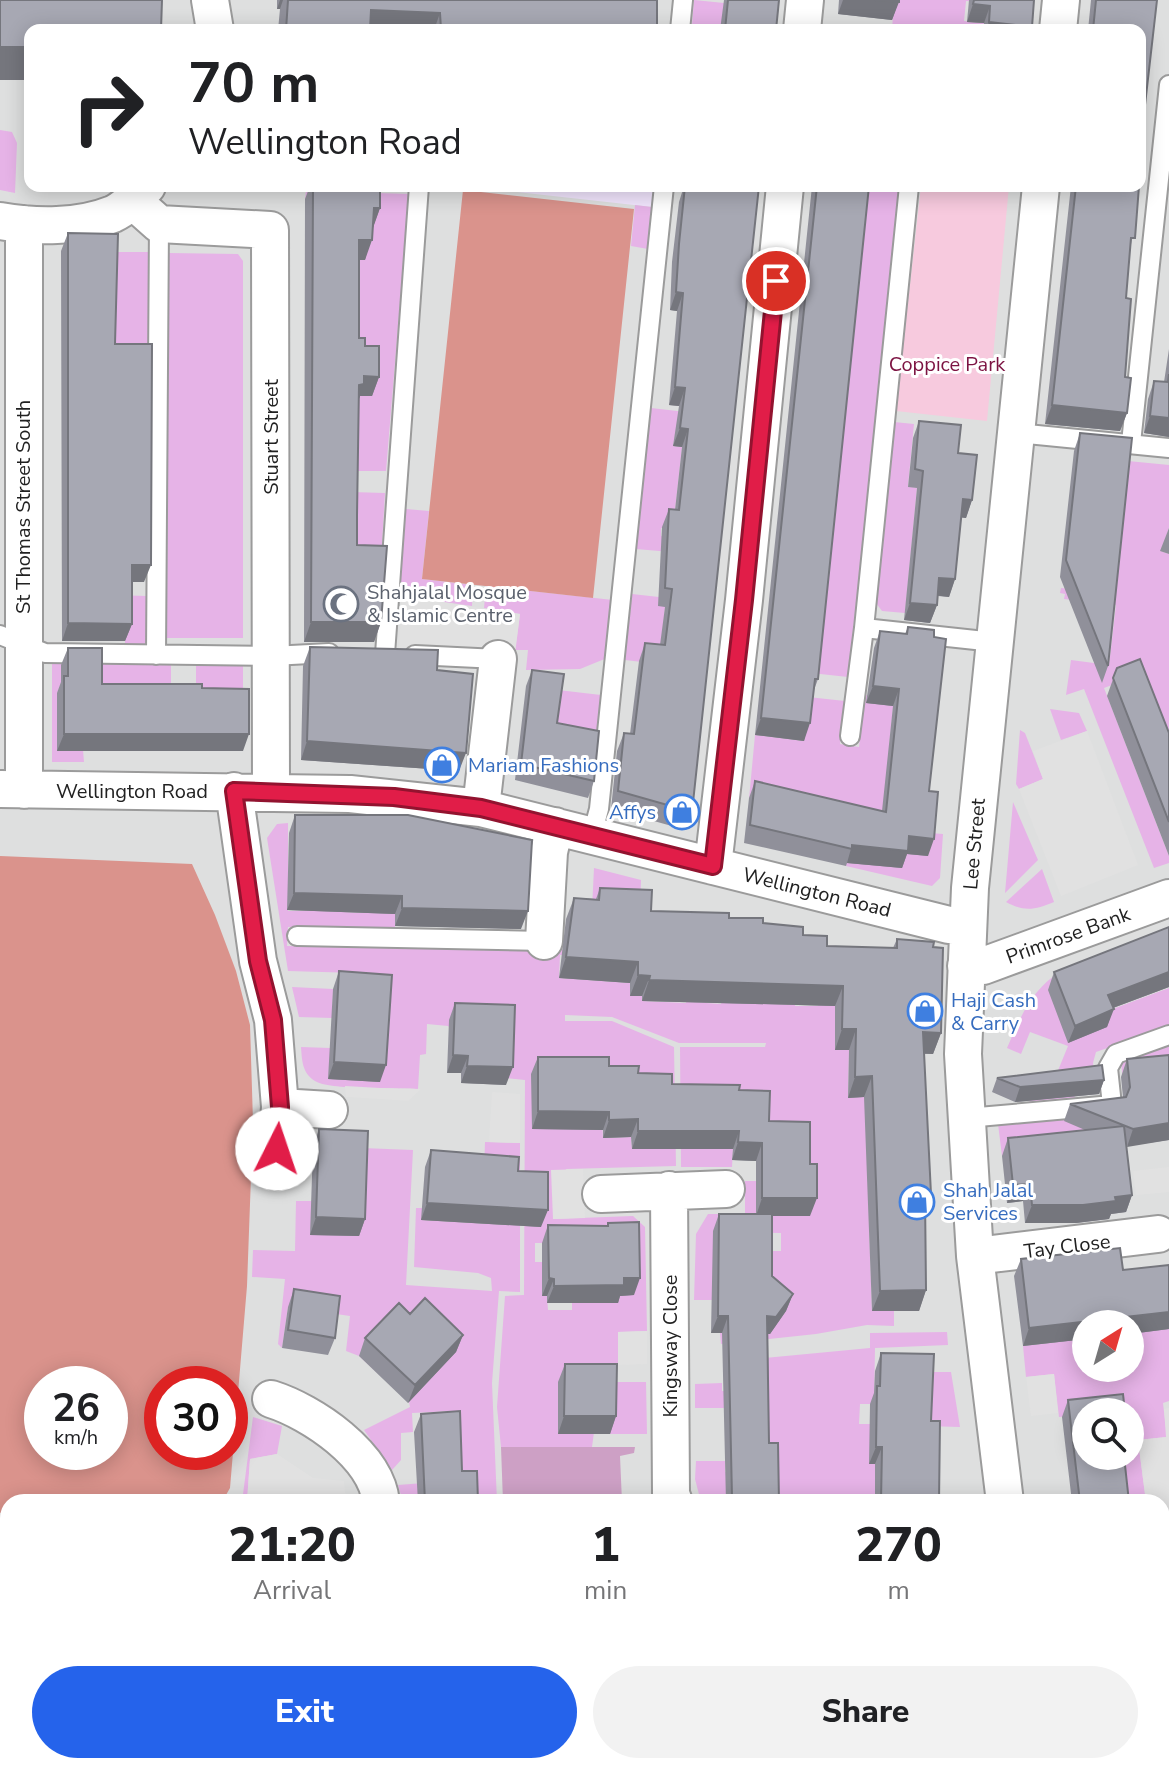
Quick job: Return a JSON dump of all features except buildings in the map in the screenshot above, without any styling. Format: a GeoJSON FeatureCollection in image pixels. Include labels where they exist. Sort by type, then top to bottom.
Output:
{"type":"FeatureCollection","features":[{"type":"Feature","properties":{"kind":"street"},"geometry":{"type":"LineString","coordinates":[[210,0],[214,24]]}},
{"type":"Feature","properties":{"kind":"street"},"geometry":{"type":"LineString","coordinates":[[803,24],[805,0]]}},
{"type":"Feature","properties":{"kind":"street"},"geometry":{"type":"LineString","coordinates":[[1059,24],[1061,0]]}},
{"type":"Feature","properties":{"kind":"street"},"geometry":{"type":"LineString","coordinates":[[713,866],[744,600],[784,192]]}},
{"type":"Feature","properties":{"kind":"street","name":"Lee Street"},"geometry":{"type":"LineString","coordinates":[[1004,1494],[975,1256],[963,1054],[968,926],[1040,192]]}},
{"type":"Feature","properties":{"kind":"street"},"geometry":{"type":"LineString","coordinates":[[12,223],[60,224],[96,219],[146,203]]}},
{"type":"Feature","properties":{"kind":"street","name":"Stuart Street"},"geometry":{"type":"LineString","coordinates":[[146,203],[270,230],[271,792]]}},
{"type":"Feature","properties":{"kind":"street","name":"St Thomas Street South"},"geometry":{"type":"LineString","coordinates":[[12,223],[12,790]]}},
{"type":"Feature","properties":{"kind":"street"},"geometry":{"type":"LineString","coordinates":[[481,808],[498,659]]}},
{"type":"Feature","properties":{"kind":"street","name":"Wellington Road"},"geometry":{"type":"LineString","coordinates":[[12,790],[271,792],[394,797],[481,808],[949,925],[968,926]]}},
{"type":"Feature","properties":{"kind":"street"},"geometry":{"type":"LineString","coordinates":[[234,791],[258,961],[273,1020],[280,1107],[275,1171]]}},
{"type":"Feature","properties":{"kind":"street"},"geometry":{"type":"LineString","coordinates":[[544,941],[549,852],[555,826]]}},
{"type":"Feature","properties":{"kind":"street","name":"Primrose Bank"},"geometry":{"type":"LineString","coordinates":[[966,966],[983,966],[1169,898]]}},
{"type":"Feature","properties":{"kind":"street"},"geometry":{"type":"LineString","coordinates":[[280,1107],[329,1110]]}},
{"type":"Feature","properties":{"kind":"street"},"geometry":{"type":"LineString","coordinates":[[601,1194],[726,1189]]}},
{"type":"Feature","properties":{"kind":"street","name":"Kingsway Close"},"geometry":{"type":"LineString","coordinates":[[669,1190],[671,1494]]}},
{"type":"Feature","properties":{"kind":"street","name":"Tay Close"},"geometry":{"type":"LineString","coordinates":[[975,1256],[1158,1234]]}},
{"type":"Feature","properties":{"kind":"street"},"geometry":{"type":"LineString","coordinates":[[271,1399],[298,1408],[312,1437],[351,1450],[369,1470],[378,1494]]}},
{"type":"Feature","properties":{"kind":"lane"},"geometry":{"type":"LineString","coordinates":[[681,24],[683,0]]}},
{"type":"Feature","properties":{"kind":"lane"},"geometry":{"type":"LineString","coordinates":[[1131,443],[1169,85]]}},
{"type":"Feature","properties":{"kind":"lane"},"geometry":{"type":"LineString","coordinates":[[418,192],[377,654],[498,659]]}},
{"type":"Feature","properties":{"kind":"lane"},"geometry":{"type":"LineString","coordinates":[[592,835],[599,809],[663,192]]}},
{"type":"Feature","properties":{"kind":"lane"},"geometry":{"type":"LineString","coordinates":[[850,736],[908,192]]}},
{"type":"Feature","properties":{"kind":"lane"},"geometry":{"type":"LineString","coordinates":[[146,203],[156,655]]}},
{"type":"Feature","properties":{"kind":"lane"},"geometry":{"type":"LineString","coordinates":[[1017,433],[1169,448]]}},
{"type":"Feature","properties":{"kind":"lane"},"geometry":{"type":"LineString","coordinates":[[864,628],[994,642]]}},
{"type":"Feature","properties":{"kind":"lane"},"geometry":{"type":"LineString","coordinates":[[12,640],[45,653],[272,656],[340,653]]}},
{"type":"Feature","properties":{"kind":"lane"},"geometry":{"type":"LineString","coordinates":[[297,936],[544,941]]}},
{"type":"Feature","properties":{"kind":"lane"},"geometry":{"type":"LineString","coordinates":[[967,1118],[1112,1105],[1108,1068],[1116,1054],[1169,1035]]}},
{"type":"Feature","properties":{"kind":"shaded area"},"geometry":{"type":"Polygon","coordinates":[[[0,0],[1169,0],[1169,1494],[0,1494],[0,0]]]}},
{"type":"Feature","properties":{"kind":"shaded area"},"geometry":{"type":"Polygon","coordinates":[[[694,0],[724,3],[721,24],[692,24],[694,0]]]}},
{"type":"Feature","properties":{"kind":"shaded area"},"geometry":{"type":"Polygon","coordinates":[[[894,0],[987,0],[966,1],[964,21],[984,24],[892,24],[894,0]]]}},
{"type":"Feature","properties":{"kind":"shaded area"},"geometry":{"type":"Polygon","coordinates":[[[0,130],[12,132],[17,143],[15,193],[0,190],[0,130]]]}},
{"type":"Feature","properties":{"kind":"shaded area"},"geometry":{"type":"Polygon","coordinates":[[[306,192],[409,194],[386,471],[350,471],[357,396],[371,396],[358,365],[305,199],[306,192]]]}},
{"type":"Feature","properties":{"kind":"shaded area"},"geometry":{"type":"Polygon","coordinates":[[[463,192],[634,209],[593,598],[422,579],[463,192]]]}},
{"type":"Feature","properties":{"kind":"shaded area"},"geometry":{"type":"Polygon","coordinates":[[[516,192],[654,192],[652,207],[516,192]]]}},
{"type":"Feature","properties":{"kind":"shaded area"},"geometry":{"type":"Polygon","coordinates":[[[863,192],[900,192],[848,677],[811,673],[863,192]]]}},
{"type":"Feature","properties":{"kind":"shaded area"},"geometry":{"type":"Polygon","coordinates":[[[635,205],[652,207],[648,249],[631,246],[635,205]]]}},
{"type":"Feature","properties":{"kind":"shaded area"},"geometry":{"type":"Polygon","coordinates":[[[111,252],[149,252],[149,352],[109,351],[111,252]]]}},
{"type":"Feature","properties":{"kind":"shaded area"},"geometry":{"type":"Polygon","coordinates":[[[168,253],[238,254],[243,261],[243,638],[167,638],[168,253]]]}},
{"type":"Feature","properties":{"kind":"shaded area"},"geometry":{"type":"Polygon","coordinates":[[[651,408],[686,412],[673,446],[682,447],[673,528],[661,528],[661,536],[672,537],[671,552],[636,549],[651,408]]]}},
{"type":"Feature","properties":{"kind":"shaded area"},"geometry":{"type":"Polygon","coordinates":[[[894,422],[914,424],[908,486],[917,488],[905,613],[882,611],[876,603],[894,422]]]}},
{"type":"Feature","properties":{"kind":"shaded area"},"geometry":{"type":"Polygon","coordinates":[[[1087,457],[1169,465],[1169,528],[1161,551],[1169,554],[1169,766],[1133,677],[1104,688],[1169,856],[1169,863],[1154,868],[1084,689],[1066,695],[1071,660],[1109,665],[1116,605],[1064,599],[1065,594],[1060,593],[1061,588],[1111,594],[1087,457]]]}},
{"type":"Feature","properties":{"kind":"shaded area"},"geometry":{"type":"Polygon","coordinates":[[[351,492],[385,493],[381,560],[350,558],[351,492]]]}},
{"type":"Feature","properties":{"kind":"shaded area"},"geometry":{"type":"Polygon","coordinates":[[[406,509],[429,511],[422,579],[473,585],[472,606],[402,596],[398,592],[406,509]]]}},
{"type":"Feature","properties":{"kind":"shaded area"},"geometry":{"type":"Polygon","coordinates":[[[486,586],[613,600],[607,658],[580,669],[526,670],[528,650],[515,650],[520,614],[484,608],[486,586]]]}},
{"type":"Feature","properties":{"kind":"shaded area"},"geometry":{"type":"Polygon","coordinates":[[[632,594],[659,597],[665,607],[659,664],[625,660],[632,594]]]}},
{"type":"Feature","properties":{"kind":"shaded area"},"geometry":{"type":"Polygon","coordinates":[[[111,595],[147,596],[147,647],[125,647],[125,632],[111,595]]]}},
{"type":"Feature","properties":{"kind":"shaded area"},"geometry":{"type":"Polygon","coordinates":[[[402,596],[520,614],[513,670],[398,662],[402,596]]]}},
{"type":"Feature","properties":{"kind":"shaded area"},"geometry":{"type":"Polygon","coordinates":[[[171,662],[171,702],[96,695],[95,663],[171,662]]]}},
{"type":"Feature","properties":{"kind":"shaded area"},"geometry":{"type":"Polygon","coordinates":[[[196,662],[243,662],[243,707],[196,706],[196,662]]]}},
{"type":"Feature","properties":{"kind":"shaded area"},"geometry":{"type":"Polygon","coordinates":[[[52,663],[62,663],[62,680],[57,694],[57,751],[83,750],[84,762],[52,762],[52,663]]]}},
{"type":"Feature","properties":{"kind":"shaded area"},"geometry":{"type":"Polygon","coordinates":[[[558,690],[601,695],[595,747],[551,739],[558,690]]]}},
{"type":"Feature","properties":{"kind":"shaded area"},"geometry":{"type":"Polygon","coordinates":[[[865,695],[894,698],[889,746],[903,853],[930,833],[943,834],[940,878],[932,886],[846,866],[851,822],[749,799],[755,735],[804,741],[808,697],[845,701],[840,744],[859,747],[865,695]]]}},
{"type":"Feature","properties":{"kind":"shaded area"},"geometry":{"type":"Polygon","coordinates":[[[1050,709],[1079,713],[1087,731],[1061,740],[1050,709]]]}},
{"type":"Feature","properties":{"kind":"shaded area"},"geometry":{"type":"Polygon","coordinates":[[[1020,730],[1025,733],[1043,779],[1019,789],[1016,784],[1020,730]]]}},
{"type":"Feature","properties":{"kind":"shaded area"},"geometry":{"type":"Polygon","coordinates":[[[1087,731],[1138,865],[1061,896],[1019,789],[1043,779],[1033,751],[1087,731]]]}},
{"type":"Feature","properties":{"kind":"shaded area"},"geometry":{"type":"Polygon","coordinates":[[[1013,802],[1038,860],[1005,893],[1013,802]]]}},
{"type":"Feature","properties":{"kind":"shaded area"},"geometry":{"type":"Polygon","coordinates":[[[288,823],[288,911],[309,911],[310,882],[345,912],[361,913],[396,883],[395,930],[288,927],[287,946],[570,950],[570,955],[560,955],[559,978],[630,983],[630,996],[642,996],[642,1001],[686,1003],[687,986],[706,987],[706,1003],[721,1004],[721,988],[795,996],[795,1006],[818,1006],[819,966],[836,968],[835,1049],[849,1050],[848,1097],[888,1096],[869,1225],[872,1311],[894,1311],[894,1326],[867,1325],[721,1344],[720,1333],[779,1305],[766,1251],[781,1251],[781,1233],[713,1232],[720,1300],[694,1300],[696,1234],[708,1214],[745,1214],[745,1181],[756,1181],[756,1215],[804,1140],[692,1148],[733,1149],[732,1167],[681,1167],[680,1047],[765,1047],[766,1043],[679,1043],[612,1017],[565,1015],[565,1021],[612,1021],[674,1047],[676,1166],[566,1169],[553,1219],[633,1216],[645,1227],[647,1331],[618,1332],[618,1365],[603,1365],[592,1447],[501,1447],[497,1407],[505,1296],[524,1295],[525,1080],[506,1078],[448,1026],[427,1024],[426,1054],[420,1055],[418,1089],[334,1086],[315,1081],[307,1074],[301,1047],[330,1048],[356,973],[288,971],[267,838],[277,824],[288,823]],[[666,1091],[602,1120],[603,1138],[631,1137],[632,1149],[666,1091]],[[535,1243],[535,1262],[542,1262],[542,1295],[547,1296],[548,1310],[572,1310],[572,1303],[617,1303],[571,1243],[535,1243]]]}},
{"type":"Feature","properties":{"kind":"shaded area"},"geometry":{"type":"Polygon","coordinates":[[[0,856],[192,864],[215,915],[236,971],[250,1025],[253,1122],[247,1286],[240,1366],[144,1366],[144,1470],[232,1470],[227,1494],[0,1494],[0,856]]]}},
{"type":"Feature","properties":{"kind":"shaded area"},"geometry":{"type":"Polygon","coordinates":[[[594,868],[641,880],[640,911],[592,909],[594,868]]]}},
{"type":"Feature","properties":{"kind":"shaded area"},"geometry":{"type":"Polygon","coordinates":[[[1042,869],[1054,902],[1030,909],[1006,902],[1042,869]]]}},
{"type":"Feature","properties":{"kind":"shaded area"},"geometry":{"type":"Polygon","coordinates":[[[1060,972],[1102,1013],[1169,988],[1169,1026],[1096,1052],[1093,1063],[1096,1084],[1074,1086],[1075,1101],[1027,1107],[1034,1091],[1048,1095],[1068,1046],[1030,1032],[1021,1054],[1007,1048],[1034,996],[1060,972]]]}},
{"type":"Feature","properties":{"kind":"shaded area"},"geometry":{"type":"Polygon","coordinates":[[[292,987],[333,989],[332,1018],[299,1017],[292,987]]]}},
{"type":"Feature","properties":{"kind":"shaded area"},"geometry":{"type":"Polygon","coordinates":[[[1169,1045],[1169,1071],[1137,1121],[1059,1149],[1002,1156],[998,1124],[1126,1110],[1121,1061],[1169,1045]]]}},
{"type":"Feature","properties":{"kind":"shaded area"},"geometry":{"type":"Polygon","coordinates":[[[345,1086],[421,1089],[408,1101],[346,1097],[345,1086]]]}},
{"type":"Feature","properties":{"kind":"shaded area"},"geometry":{"type":"Polygon","coordinates":[[[492,1092],[520,1094],[520,1143],[489,1142],[492,1092]]]}},
{"type":"Feature","properties":{"kind":"shaded area"},"geometry":{"type":"Polygon","coordinates":[[[485,1142],[520,1143],[520,1292],[499,1291],[492,1383],[497,1494],[401,1494],[398,1485],[437,1482],[455,1468],[453,1411],[412,1413],[413,1432],[401,1433],[401,1460],[392,1470],[364,1430],[410,1407],[409,1402],[359,1356],[346,1351],[350,1316],[288,1307],[282,1348],[278,1344],[285,1279],[252,1277],[253,1250],[295,1251],[296,1201],[311,1201],[362,1148],[413,1150],[406,1285],[492,1291],[491,1278],[478,1273],[414,1267],[416,1208],[422,1208],[422,1220],[510,1225],[513,1174],[484,1172],[485,1142]]]}},
{"type":"Feature","properties":{"kind":"shaded area"},"geometry":{"type":"Polygon","coordinates":[[[1169,1167],[1169,1192],[1136,1195],[1133,1171],[1169,1167]]]}},
{"type":"Feature","properties":{"kind":"shaded area"},"geometry":{"type":"Polygon","coordinates":[[[583,1169],[585,1218],[553,1219],[551,1170],[583,1169]]]}},
{"type":"Feature","properties":{"kind":"shaded area"},"geometry":{"type":"Polygon","coordinates":[[[1169,1315],[1169,1401],[1163,1403],[1167,1437],[1144,1439],[1144,1398],[1072,1398],[1072,1416],[1059,1417],[1054,1374],[1026,1377],[1023,1346],[1072,1340],[1072,1382],[1144,1382],[1144,1327],[1169,1315]]]}},
{"type":"Feature","properties":{"kind":"shaded area"},"geometry":{"type":"Polygon","coordinates":[[[647,1331],[647,1364],[618,1365],[618,1332],[647,1331]]]}},
{"type":"Feature","properties":{"kind":"shaded area"},"geometry":{"type":"Polygon","coordinates":[[[947,1332],[948,1345],[875,1348],[874,1404],[860,1404],[859,1424],[890,1424],[890,1494],[770,1494],[724,1362],[870,1348],[870,1333],[947,1332]]]}},
{"type":"Feature","properties":{"kind":"shaded area"},"geometry":{"type":"Polygon","coordinates":[[[927,1372],[951,1372],[960,1427],[925,1426],[927,1372]]]}},
{"type":"Feature","properties":{"kind":"shaded area"},"geometry":{"type":"Polygon","coordinates":[[[1054,1374],[1058,1413],[1031,1416],[1026,1377],[1054,1374]]]}},
{"type":"Feature","properties":{"kind":"shaded area"},"geometry":{"type":"Polygon","coordinates":[[[610,1382],[646,1382],[647,1434],[610,1434],[610,1382]]]}},
{"type":"Feature","properties":{"kind":"shaded area"},"geometry":{"type":"Polygon","coordinates":[[[722,1383],[722,1391],[728,1391],[728,1408],[695,1408],[695,1384],[722,1383]]]}},
{"type":"Feature","properties":{"kind":"shaded area"},"geometry":{"type":"Polygon","coordinates":[[[1169,1408],[1169,1494],[1145,1494],[1142,1470],[1144,1439],[1166,1437],[1164,1409],[1169,1408]]]}},
{"type":"Feature","properties":{"kind":"shaded area"},"geometry":{"type":"Polygon","coordinates":[[[253,1417],[282,1426],[277,1454],[250,1459],[248,1494],[243,1494],[253,1417]]]}},
{"type":"Feature","properties":{"kind":"shaded area"},"geometry":{"type":"Polygon","coordinates":[[[501,1447],[635,1447],[634,1453],[620,1456],[622,1494],[503,1494],[501,1447]]]}},
{"type":"Feature","properties":{"kind":"shaded area"},"geometry":{"type":"Polygon","coordinates":[[[277,1454],[313,1478],[344,1481],[345,1494],[248,1494],[250,1459],[277,1454]]]}},
{"type":"Feature","properties":{"kind":"shaded area"},"geometry":{"type":"Polygon","coordinates":[[[696,1461],[725,1461],[725,1472],[732,1472],[732,1494],[699,1494],[695,1479],[696,1461]]]}},
{"type":"Feature","properties":{"kind":"shaded area"},"geometry":{"type":"Polygon","coordinates":[[[1116,1470],[1142,1470],[1145,1494],[1117,1494],[1116,1470]]]}},
{"type":"Feature","properties":{"kind":"green space","name":"Coppice Park"},"geometry":{"type":"Polygon","coordinates":[[[920,192],[1008,192],[987,421],[896,411],[920,192]]]}},
{"type":"Feature","properties":{"kind":"place","name":"Shahjalal Mosque & Islamic Centre"},"geometry":{"type":"Point","coordinates":[341,604]}},
{"type":"Feature","properties":{"kind":"place","name":"Mariam Fashions"},"geometry":{"type":"Point","coordinates":[442,765]}},
{"type":"Feature","properties":{"kind":"place","name":"Affys"},"geometry":{"type":"Point","coordinates":[682,812]}},
{"type":"Feature","properties":{"kind":"place","name":"Haji Cash & Carry"},"geometry":{"type":"Point","coordinates":[925,1011]}},
{"type":"Feature","properties":{"kind":"place","name":"Shah Jalal Services"},"geometry":{"type":"Point","coordinates":[917,1202]}},
{"type":"Feature","properties":{"kind":"route"},"geometry":{"type":"LineString","coordinates":[[277,1149],[280,1107],[273,1020],[258,961],[234,791],[394,797],[481,808],[713,866],[776,281]]}}]}
